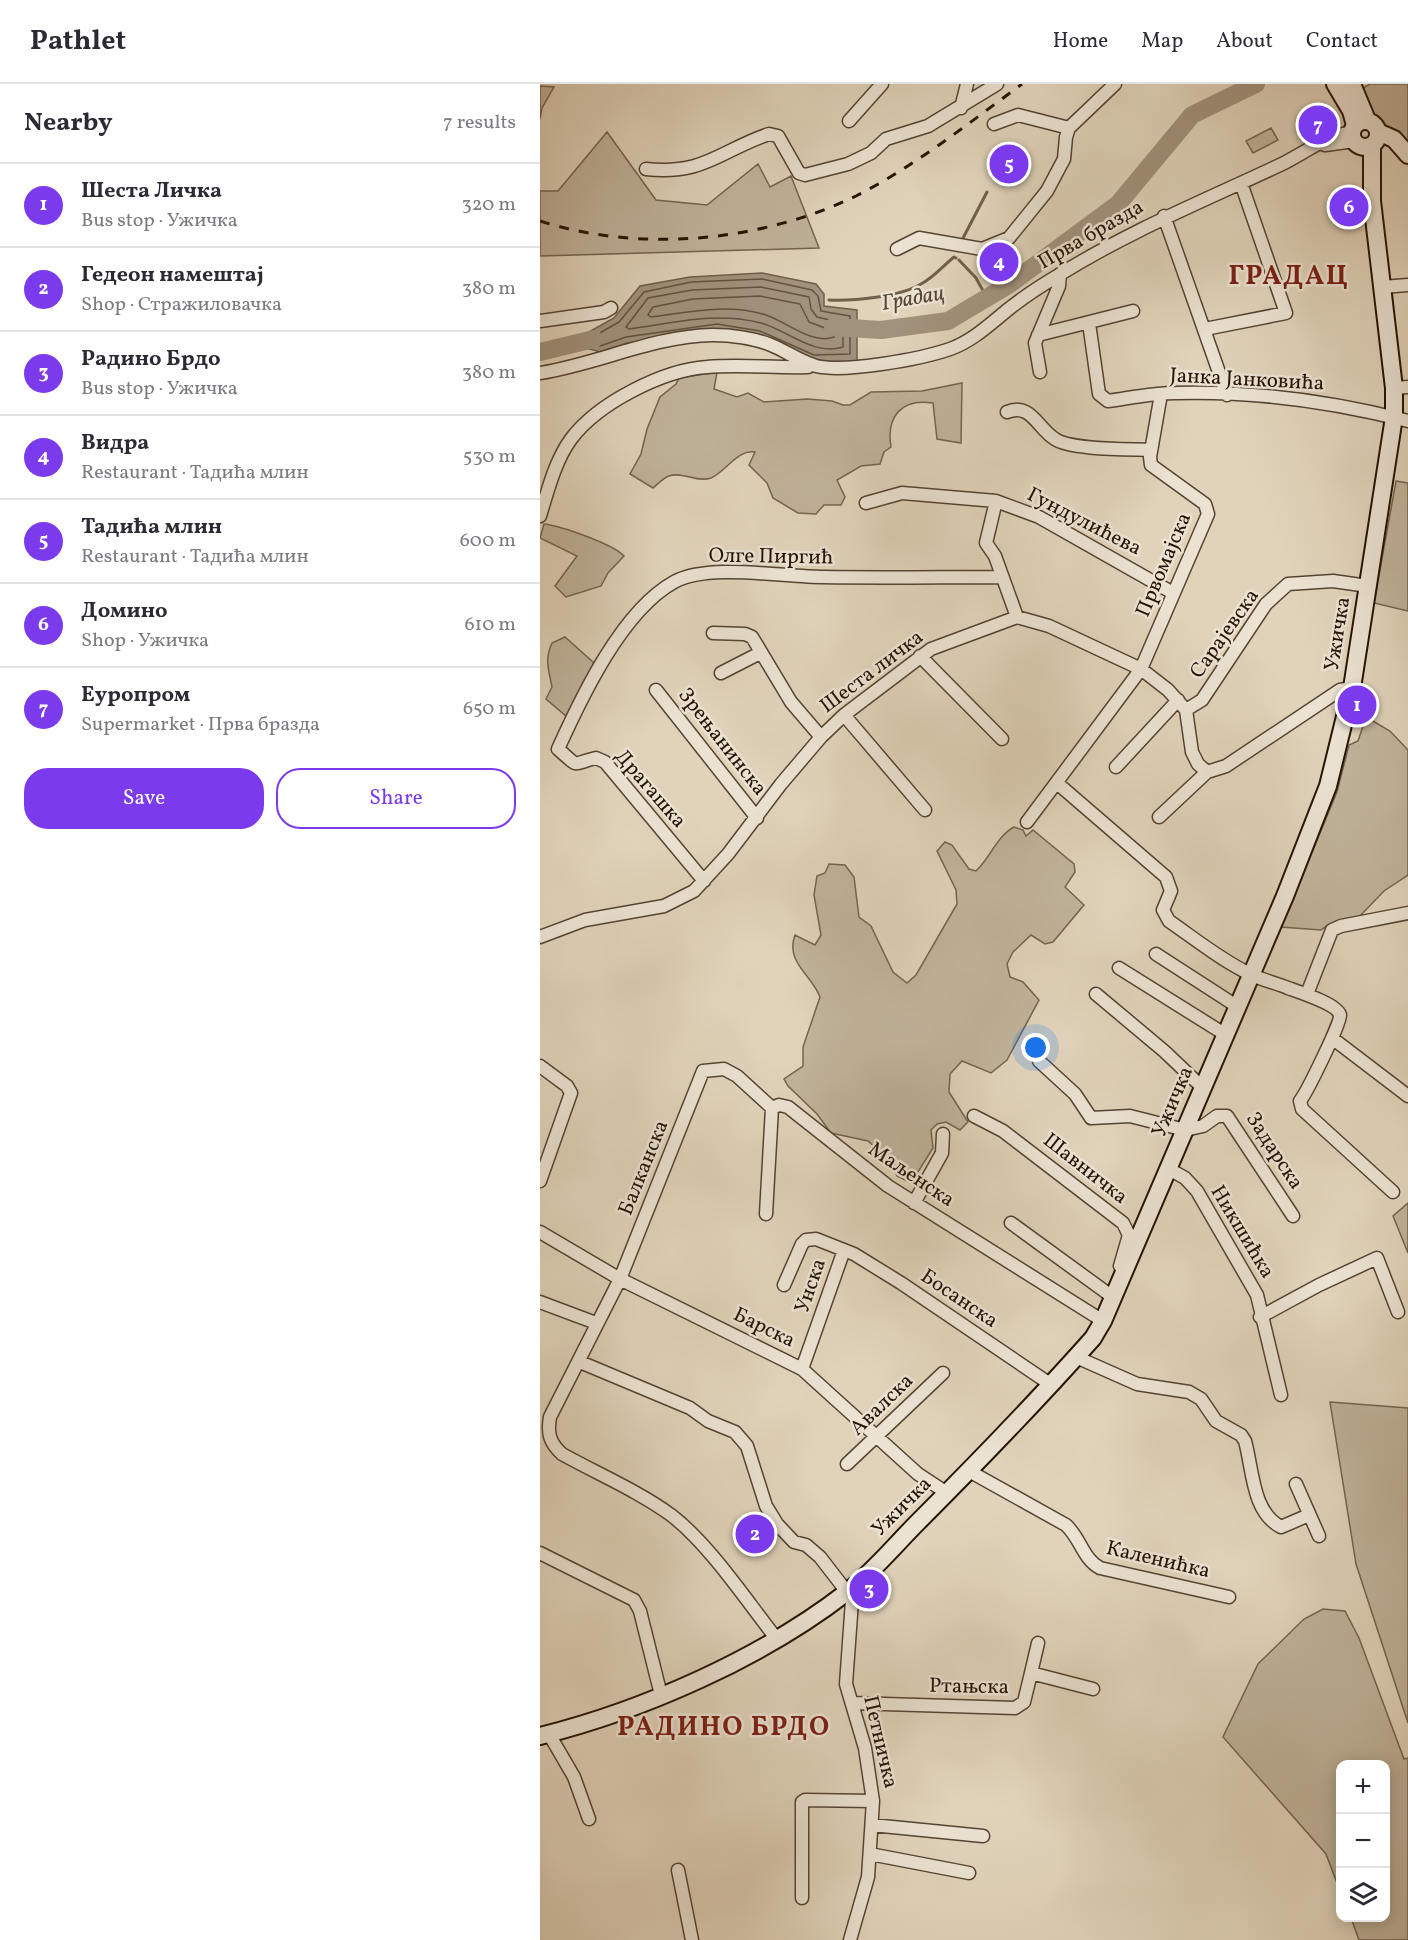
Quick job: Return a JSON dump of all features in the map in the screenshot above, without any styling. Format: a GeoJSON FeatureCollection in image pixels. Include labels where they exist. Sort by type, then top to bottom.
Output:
{"type":"FeatureCollection","features":[{"type":"Feature","properties":{"kind":"main road","name":"Ужичка"},"geometry":{"type":"LineString","coordinates":[[544,1735],[661,1695],[736,1660],[776,1638],[850,1589],[969,1471],[1094,1338],[1103,1321],[1238,1007],[1328,786],[1352,688],[1368,586],[1401,419],[1401,388],[1382,287],[1372,201],[1362,164],[1364,136],[1346,88]]}},
{"type":"Feature","properties":{"kind":"main road"},"geometry":{"type":"LineString","coordinates":[[1364,136],[1394,139],[1408,155]]}},
{"type":"Feature","properties":{"kind":"street"},"geometry":{"type":"LineString","coordinates":[[849,121],[882,84]]}},
{"type":"Feature","properties":{"kind":"street"},"geometry":{"type":"LineString","coordinates":[[961,108],[967,84]]}},
{"type":"Feature","properties":{"kind":"street"},"geometry":{"type":"LineString","coordinates":[[646,169],[671,172],[693,168],[769,134],[778,136],[799,173],[805,175],[825,172],[871,153],[886,139],[912,132],[961,108],[997,84]]}},
{"type":"Feature","properties":{"kind":"street"},"geometry":{"type":"LineString","coordinates":[[897,249],[919,238],[982,249],[1009,238],[1047,190],[1064,159],[1066,137],[1070,128],[1115,84]]}},
{"type":"Feature","properties":{"kind":"street"},"geometry":{"type":"LineString","coordinates":[[994,124],[1018,115],[1070,128]]}},
{"type":"Feature","properties":{"kind":"street","name":"Прва бразда"},"geometry":{"type":"LineString","coordinates":[[540,373],[584,364],[645,346],[713,335],[771,345],[794,358],[818,366],[861,366],[925,356],[952,348],[975,336],[1012,306],[1060,274],[1164,216],[1241,183],[1318,146],[1340,132],[1364,136]]}},
{"type":"Feature","properties":{"kind":"street"},"geometry":{"type":"LineString","coordinates":[[1205,329],[1286,313],[1241,183]]}},
{"type":"Feature","properties":{"kind":"street"},"geometry":{"type":"LineString","coordinates":[[1164,216],[1227,395]]}},
{"type":"Feature","properties":{"kind":"street"},"geometry":{"type":"LineString","coordinates":[[1040,372],[1035,352],[1038,335],[1059,286],[1060,274]]}},
{"type":"Feature","properties":{"kind":"street"},"geometry":{"type":"LineString","coordinates":[[1382,287],[1408,285]]}},
{"type":"Feature","properties":{"kind":"street"},"geometry":{"type":"LineString","coordinates":[[540,321],[604,312],[611,308]]}},
{"type":"Feature","properties":{"kind":"street"},"geometry":{"type":"LineString","coordinates":[[1038,335],[1133,311]]}},
{"type":"Feature","properties":{"kind":"street","name":"Јанка Јанковића"},"geometry":{"type":"LineString","coordinates":[[1089,323],[1100,394],[1108,401],[1161,394],[1311,400],[1401,419]]}},
{"type":"Feature","properties":{"kind":"street"},"geometry":{"type":"LineString","coordinates":[[540,516],[560,459],[572,439],[592,419],[634,389],[684,370],[705,367],[818,366]]}},
{"type":"Feature","properties":{"kind":"street"},"geometry":{"type":"LineString","coordinates":[[1007,412],[1013,410],[1028,413],[1054,439],[1071,445],[1151,450],[1161,394]]}},
{"type":"Feature","properties":{"kind":"street","name":"Првомајска"},"geometry":{"type":"LineString","coordinates":[[1027,822],[1140,669],[1208,514],[1208,508],[1154,469],[1151,465],[1151,450]]}},
{"type":"Feature","properties":{"kind":"street","name":"Гундулићева"},"geometry":{"type":"LineString","coordinates":[[866,503],[902,493],[996,501],[1039,517],[1173,593]]}},
{"type":"Feature","properties":{"kind":"street"},"geometry":{"type":"LineString","coordinates":[[996,501],[986,539],[1017,617],[1050,626],[1140,669],[1178,699],[1186,710],[1192,752],[1198,764],[1207,772]]}},
{"type":"Feature","properties":{"kind":"street","name":"Олге Пиргић"},"geometry":{"type":"LineString","coordinates":[[558,749],[600,664],[645,606],[664,588],[682,579],[733,572],[821,577],[1002,577]]}},
{"type":"Feature","properties":{"kind":"street","name":"Сарајевска"},"geometry":{"type":"LineString","coordinates":[[1186,710],[1202,700],[1266,604],[1288,584],[1333,582],[1368,586]]}},
{"type":"Feature","properties":{"kind":"street","name":"Шеста личка"},"geometry":{"type":"LineString","coordinates":[[540,937],[585,920],[664,906],[683,898],[704,881],[757,818],[781,784],[821,737],[844,716],[920,656],[942,643],[1017,617]]}},
{"type":"Feature","properties":{"kind":"street"},"geometry":{"type":"LineString","coordinates":[[713,633],[748,634],[791,702],[821,737]]}},
{"type":"Feature","properties":{"kind":"street"},"geometry":{"type":"LineString","coordinates":[[721,673],[760,653]]}},
{"type":"Feature","properties":{"kind":"street"},"geometry":{"type":"LineString","coordinates":[[920,656],[1002,739]]}},
{"type":"Feature","properties":{"kind":"street"},"geometry":{"type":"LineString","coordinates":[[1160,817],[1207,772],[1226,766],[1340,690],[1352,688]]}},
{"type":"Feature","properties":{"kind":"street","name":"Зрењанинска"},"geometry":{"type":"LineString","coordinates":[[656,690],[757,818]]}},
{"type":"Feature","properties":{"kind":"street"},"geometry":{"type":"LineString","coordinates":[[1116,767],[1178,699]]}},
{"type":"Feature","properties":{"kind":"street"},"geometry":{"type":"LineString","coordinates":[[844,716],[925,810]]}},
{"type":"Feature","properties":{"kind":"street","name":"Драгашка"},"geometry":{"type":"LineString","coordinates":[[558,749],[575,764],[579,765],[596,758],[605,762],[704,881]]}},
{"type":"Feature","properties":{"kind":"street"},"geometry":{"type":"LineString","coordinates":[[1057,783],[1166,876],[1171,891],[1163,910],[1169,921],[1251,975],[1307,994],[1339,1013],[1338,1026],[1320,1060],[1311,1086],[1300,1101],[1302,1109],[1394,1192]]}},
{"type":"Feature","properties":{"kind":"street"},"geometry":{"type":"LineString","coordinates":[[1307,994],[1332,930],[1408,913]]}},
{"type":"Feature","properties":{"kind":"street"},"geometry":{"type":"LineString","coordinates":[[1155,954],[1238,1007]]}},
{"type":"Feature","properties":{"kind":"street"},"geometry":{"type":"LineString","coordinates":[[1119,968],[1226,1035]]}},
{"type":"Feature","properties":{"kind":"street"},"geometry":{"type":"LineString","coordinates":[[1096,994],[1164,1051],[1203,1088]]}},
{"type":"Feature","properties":{"kind":"street"},"geometry":{"type":"LineString","coordinates":[[1332,1038],[1408,1096]]}},
{"type":"Feature","properties":{"kind":"street"},"geometry":{"type":"LineString","coordinates":[[1039,1061],[1075,1094],[1091,1118],[1130,1116],[1185,1130]]}},
{"type":"Feature","properties":{"kind":"street"},"geometry":{"type":"LineString","coordinates":[[540,1066],[567,1086],[571,1093],[540,1181]]}},
{"type":"Feature","properties":{"kind":"street","name":"Маљенска"},"geometry":{"type":"LineString","coordinates":[[703,1071],[724,1069],[737,1076],[772,1108],[778,1105],[788,1107],[873,1176],[1103,1321]]}},
{"type":"Feature","properties":{"kind":"street","name":"Балканска"},"geometry":{"type":"LineString","coordinates":[[703,1071],[620,1279],[550,1418],[548,1430],[551,1442],[562,1454],[655,1505],[678,1521],[732,1582],[776,1638]]}},
{"type":"Feature","properties":{"kind":"street"},"geometry":{"type":"LineString","coordinates":[[766,1214],[772,1108]]}},
{"type":"Feature","properties":{"kind":"street","name":"Задарска"},"geometry":{"type":"LineString","coordinates":[[1185,1130],[1203,1126],[1221,1114],[1227,1116],[1293,1216]]}},
{"type":"Feature","properties":{"kind":"street","name":"Шавничка"},"geometry":{"type":"LineString","coordinates":[[974,1116],[1003,1131],[1123,1223],[1129,1232],[1119,1269],[1123,1278]]}},
{"type":"Feature","properties":{"kind":"street"},"geometry":{"type":"LineString","coordinates":[[914,1203],[942,1153],[943,1134]]}},
{"type":"Feature","properties":{"kind":"street","name":"Никшићка"},"geometry":{"type":"LineString","coordinates":[[1169,1169],[1185,1178],[1209,1210],[1257,1295],[1260,1317],[1281,1395]]}},
{"type":"Feature","properties":{"kind":"street"},"geometry":{"type":"LineString","coordinates":[[1011,1223],[1114,1298]]}},
{"type":"Feature","properties":{"kind":"street","name":"Барска"},"geometry":{"type":"LineString","coordinates":[[540,1232],[620,1279],[802,1369],[918,1474],[947,1493]]}},
{"type":"Feature","properties":{"kind":"street","name":"Босанска"},"geometry":{"type":"LineString","coordinates":[[784,1286],[807,1240],[816,1239],[844,1250],[902,1283],[1050,1384]]}},
{"type":"Feature","properties":{"kind":"street","name":"Унска"},"geometry":{"type":"LineString","coordinates":[[802,1369],[844,1250]]}},
{"type":"Feature","properties":{"kind":"street"},"geometry":{"type":"LineString","coordinates":[[1260,1317],[1319,1285],[1377,1258],[1398,1312]]}},
{"type":"Feature","properties":{"kind":"street"},"geometry":{"type":"LineString","coordinates":[[540,1302],[596,1323]]}},
{"type":"Feature","properties":{"kind":"street"},"geometry":{"type":"LineString","coordinates":[[1076,1357],[1130,1382],[1195,1395],[1216,1421],[1241,1435],[1245,1441],[1255,1487],[1265,1515],[1281,1527],[1309,1515]]}},
{"type":"Feature","properties":{"kind":"street"},"geometry":{"type":"LineString","coordinates":[[580,1362],[690,1408],[708,1421],[735,1432],[747,1446],[766,1506],[777,1524],[794,1542],[806,1545],[820,1557],[850,1589]]}},
{"type":"Feature","properties":{"kind":"street","name":"Авалска"},"geometry":{"type":"LineString","coordinates":[[847,1464],[943,1373]]}},
{"type":"Feature","properties":{"kind":"street","name":"Каленићка"},"geometry":{"type":"LineString","coordinates":[[969,1471],[1066,1525],[1078,1536],[1092,1564],[1100,1568],[1229,1597]]}},
{"type":"Feature","properties":{"kind":"street"},"geometry":{"type":"LineString","coordinates":[[1296,1484],[1319,1536]]}},
{"type":"Feature","properties":{"kind":"street"},"geometry":{"type":"LineString","coordinates":[[540,1553],[634,1600],[640,1611],[661,1695]]}},
{"type":"Feature","properties":{"kind":"street","name":"Петничка"},"geometry":{"type":"LineString","coordinates":[[850,1589],[846,1684],[865,1748],[873,1801],[868,1877],[850,1940]]}},
{"type":"Feature","properties":{"kind":"street"},"geometry":{"type":"LineString","coordinates":[[1031,1673],[1038,1643]]}},
{"type":"Feature","properties":{"kind":"street","name":"Ртањска"},"geometry":{"type":"LineString","coordinates":[[852,1702],[1015,1708],[1024,1702],[1031,1673],[1093,1689]]}},
{"type":"Feature","properties":{"kind":"street"},"geometry":{"type":"LineString","coordinates":[[544,1735],[574,1776],[589,1819]]}},
{"type":"Feature","properties":{"kind":"street"},"geometry":{"type":"LineString","coordinates":[[802,1898],[802,1802],[805,1800],[873,1801]]}},
{"type":"Feature","properties":{"kind":"street"},"geometry":{"type":"LineString","coordinates":[[872,1826],[983,1836]]}},
{"type":"Feature","properties":{"kind":"street"},"geometry":{"type":"LineString","coordinates":[[870,1854],[969,1873]]}},
{"type":"Feature","properties":{"kind":"street"},"geometry":{"type":"LineString","coordinates":[[678,1870],[692,1940]]}},
{"type":"Feature","properties":{"kind":"shaded area"},"geometry":{"type":"Polygon","coordinates":[[[1370,84],[1408,84],[1408,155],[1371,121],[1356,92],[1370,84]]]}},
{"type":"Feature","properties":{"kind":"shaded area"},"geometry":{"type":"Polygon","coordinates":[[[540,86],[554,87],[542,108],[540,119],[540,86]]]}},
{"type":"Feature","properties":{"kind":"shaded area"},"geometry":{"type":"Polygon","coordinates":[[[1271,128],[1278,140],[1253,153],[1246,141],[1271,128]]]}},
{"type":"Feature","properties":{"kind":"shaded area"},"geometry":{"type":"Polygon","coordinates":[[[607,132],[656,200],[707,205],[758,164],[770,187],[791,176],[819,248],[540,256],[540,191],[558,191],[607,132]]]}},
{"type":"Feature","properties":{"kind":"shaded area"},"geometry":{"type":"Polygon","coordinates":[[[717,372],[714,389],[737,397],[748,393],[764,402],[807,399],[850,405],[871,392],[922,391],[962,383],[961,443],[937,439],[933,403],[922,402],[904,407],[894,419],[890,436],[891,447],[884,452],[880,464],[861,466],[837,480],[845,497],[841,505],[824,505],[816,514],[798,513],[773,498],[767,483],[749,465],[755,452],[737,457],[716,475],[706,479],[674,475],[665,478],[653,488],[630,474],[641,454],[647,429],[660,397],[676,384],[679,378],[717,372]]]}},
{"type":"Feature","properties":{"kind":"shaded area"},"geometry":{"type":"Polygon","coordinates":[[[1396,481],[1408,483],[1408,611],[1374,603],[1396,481]]]}},
{"type":"Feature","properties":{"kind":"shaded area"},"geometry":{"type":"Polygon","coordinates":[[[544,524],[586,536],[609,546],[624,556],[608,573],[601,586],[566,597],[555,586],[577,556],[540,538],[544,524]]]}},
{"type":"Feature","properties":{"kind":"shaded area"},"geometry":{"type":"Polygon","coordinates":[[[565,637],[594,663],[566,716],[546,699],[552,687],[548,655],[552,643],[565,637]]]}},
{"type":"Feature","properties":{"kind":"shaded area"},"geometry":{"type":"Polygon","coordinates":[[[1366,717],[1390,731],[1408,750],[1408,875],[1384,891],[1359,917],[1328,925],[1321,930],[1281,927],[1337,792],[1349,745],[1358,741],[1366,717]]]}},
{"type":"Feature","properties":{"kind":"shaded area"},"geometry":{"type":"Polygon","coordinates":[[[1014,827],[1023,830],[1026,836],[1033,830],[1074,864],[1075,872],[1065,887],[1084,905],[1053,942],[1045,944],[1031,935],[1013,952],[1007,964],[1010,977],[1023,982],[1039,1000],[1007,1060],[991,1073],[962,1061],[950,1074],[949,1092],[968,1122],[960,1130],[946,1122],[937,1124],[931,1130],[933,1148],[911,1183],[897,1176],[888,1159],[868,1141],[831,1133],[817,1114],[788,1086],[784,1079],[803,1066],[803,1047],[820,997],[793,953],[795,935],[815,945],[821,935],[814,895],[817,876],[825,873],[829,864],[845,865],[854,877],[859,917],[871,926],[893,972],[907,983],[916,975],[957,904],[956,890],[937,851],[945,842],[952,845],[969,869],[976,871],[998,841],[1014,827]]]}},
{"type":"Feature","properties":{"kind":"shaded area"},"geometry":{"type":"Polygon","coordinates":[[[1408,1203],[1408,1253],[1393,1216],[1408,1203]]]}},
{"type":"Feature","properties":{"kind":"shaded area"},"geometry":{"type":"Polygon","coordinates":[[[1330,1402],[1408,1408],[1408,1723],[1356,1564],[1330,1402]]]}},
{"type":"Feature","properties":{"kind":"shaded area"},"geometry":{"type":"Polygon","coordinates":[[[1323,1609],[1345,1611],[1359,1638],[1404,1759],[1408,1758],[1408,1940],[1359,1940],[1352,1922],[1390,1922],[1390,1760],[1336,1760],[1336,1880],[1326,1854],[1223,1737],[1258,1664],[1304,1619],[1323,1609]]]}},
{"type":"Feature","properties":{"kind":"water"},"geometry":{"type":"Polygon","coordinates":[[[762,273],[816,284],[824,294],[824,306],[857,310],[857,362],[812,361],[780,345],[668,337],[627,343],[600,352],[569,343],[614,318],[640,286],[690,277],[762,273]]]}},
{"type":"Feature","properties":{"kind":"waterway","name":"Градац"},"geometry":{"type":"LineString","coordinates":[[833,327],[881,330],[948,321],[1010,284],[1118,204],[1192,115],[1256,84]]}},
{"type":"Feature","properties":{"kind":"waterway"},"geometry":{"type":"LineString","coordinates":[[961,242],[987,192]]}},
{"type":"Feature","properties":{"kind":"waterway"},"geometry":{"type":"LineString","coordinates":[[829,300],[863,299],[901,292],[925,281],[954,257],[956,258]]}},
{"type":"Feature","properties":{"kind":"waterway"},"geometry":{"type":"LineString","coordinates":[[959,260],[976,278],[987,298]]}},
{"type":"Feature","properties":{"kind":"waterway","name":"Градац"},"geometry":{"type":"LineString","coordinates":[[540,352],[594,339]]}},
{"type":"Feature","properties":{"kind":"railway"},"geometry":{"type":"LineString","coordinates":[[540,221],[578,231],[618,237],[659,239],[700,238],[741,233],[781,224],[819,212],[878,184],[941,143],[1022,84]]}},
{"type":"Feature","properties":{"kind":"place","name":"Еуропром"},"geometry":{"type":"Point","coordinates":[1318,125]}},
{"type":"Feature","properties":{"kind":"place","name":"Тадића млин"},"geometry":{"type":"Point","coordinates":[1009,164]}},
{"type":"Feature","properties":{"kind":"place","name":"Домино"},"geometry":{"type":"Point","coordinates":[1349,207]}},
{"type":"Feature","properties":{"kind":"place","name":"Видра"},"geometry":{"type":"Point","coordinates":[999,262]}},
{"type":"Feature","properties":{"kind":"place","name":"Шеста Личка"},"geometry":{"type":"Point","coordinates":[1357,705]}},
{"type":"Feature","properties":{"kind":"place","name":"Гедеон намештај"},"geometry":{"type":"Point","coordinates":[755,1534]}},
{"type":"Feature","properties":{"kind":"place","name":"Радино Брдо"},"geometry":{"type":"Point","coordinates":[869,1589]}},
{"type":"Feature","properties":{"kind":"district","name":"ГРАДАЦ"},"geometry":{"type":"Point","coordinates":[1289,277]}},
{"type":"Feature","properties":{"kind":"district","name":"РАДИНО БРДО"},"geometry":{"type":"Point","coordinates":[724,1728]}}]}
